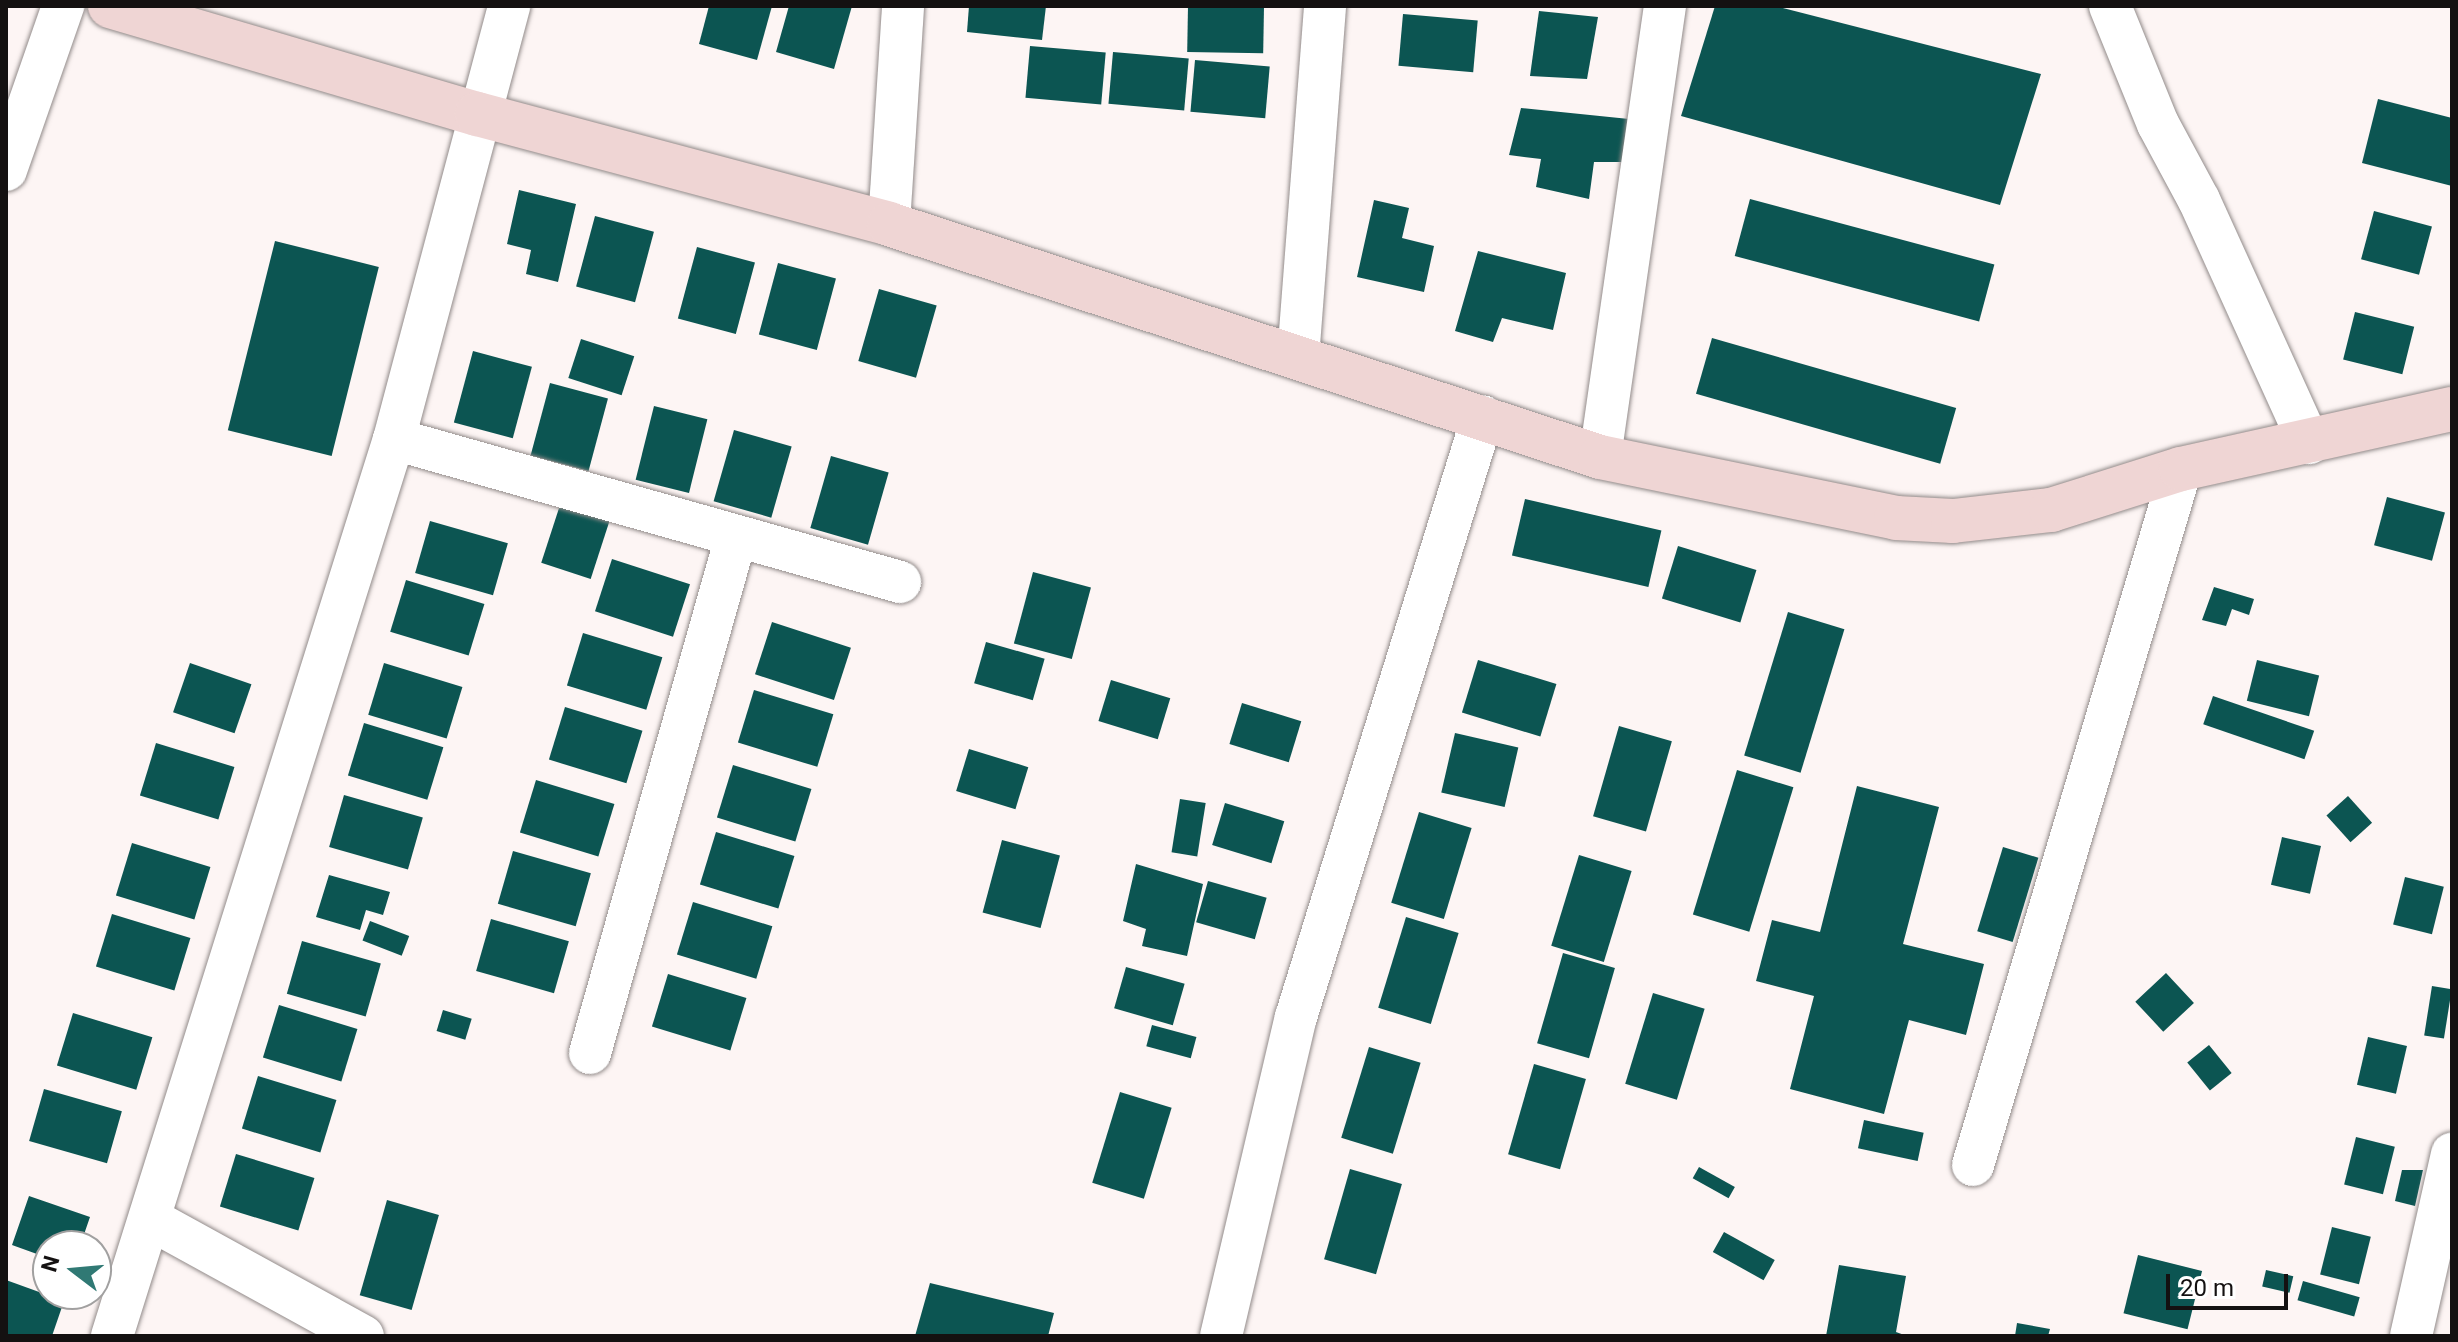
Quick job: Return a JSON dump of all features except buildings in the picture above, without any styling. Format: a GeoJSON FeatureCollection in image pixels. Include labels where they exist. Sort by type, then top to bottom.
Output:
{"type":"FeatureCollection","features":[{"type":"Feature","properties":{"kind":"street"},"geometry":{"type":"LineString","coordinates":[[6,170],[63,6]]}},
{"type":"Feature","properties":{"kind":"street"},"geometry":{"type":"LineString","coordinates":[[110,6],[477,114],[889,224],[1483,416],[1600,457],[1833,507],[1953,521],[2051,510],[2181,469],[2452,409]]}},
{"type":"Feature","properties":{"kind":"street"},"geometry":{"type":"LineString","coordinates":[[112,1336],[394,439],[477,114],[509,6]]}},
{"type":"Feature","properties":{"kind":"street"},"geometry":{"type":"LineString","coordinates":[[889,224],[903,6]]}},
{"type":"Feature","properties":{"kind":"street"},"geometry":{"type":"LineString","coordinates":[[1298,358],[1325,6]]}},
{"type":"Feature","properties":{"kind":"street"},"geometry":{"type":"LineString","coordinates":[[1600,457],[1665,6]]}},
{"type":"Feature","properties":{"kind":"street"},"geometry":{"type":"LineString","coordinates":[[2110,6],[2158,124],[2226,258],[2309,443]]}},
{"type":"Feature","properties":{"kind":"street"},"geometry":{"type":"LineString","coordinates":[[1221,1336],[1296,1017],[1483,416]]}},
{"type":"Feature","properties":{"kind":"street"},"geometry":{"type":"LineString","coordinates":[[394,439],[900,582]]}},
{"type":"Feature","properties":{"kind":"street"},"geometry":{"type":"LineString","coordinates":[[1973,1165],[2181,469]]}},
{"type":"Feature","properties":{"kind":"street"},"geometry":{"type":"LineString","coordinates":[[590,1053],[736,537]]}},
{"type":"Feature","properties":{"kind":"street"},"geometry":{"type":"LineString","coordinates":[[2411,1336],[2452,1154]]}},
{"type":"Feature","properties":{"kind":"street"},"geometry":{"type":"LineString","coordinates":[[150,1219],[363,1336]]}}]}
